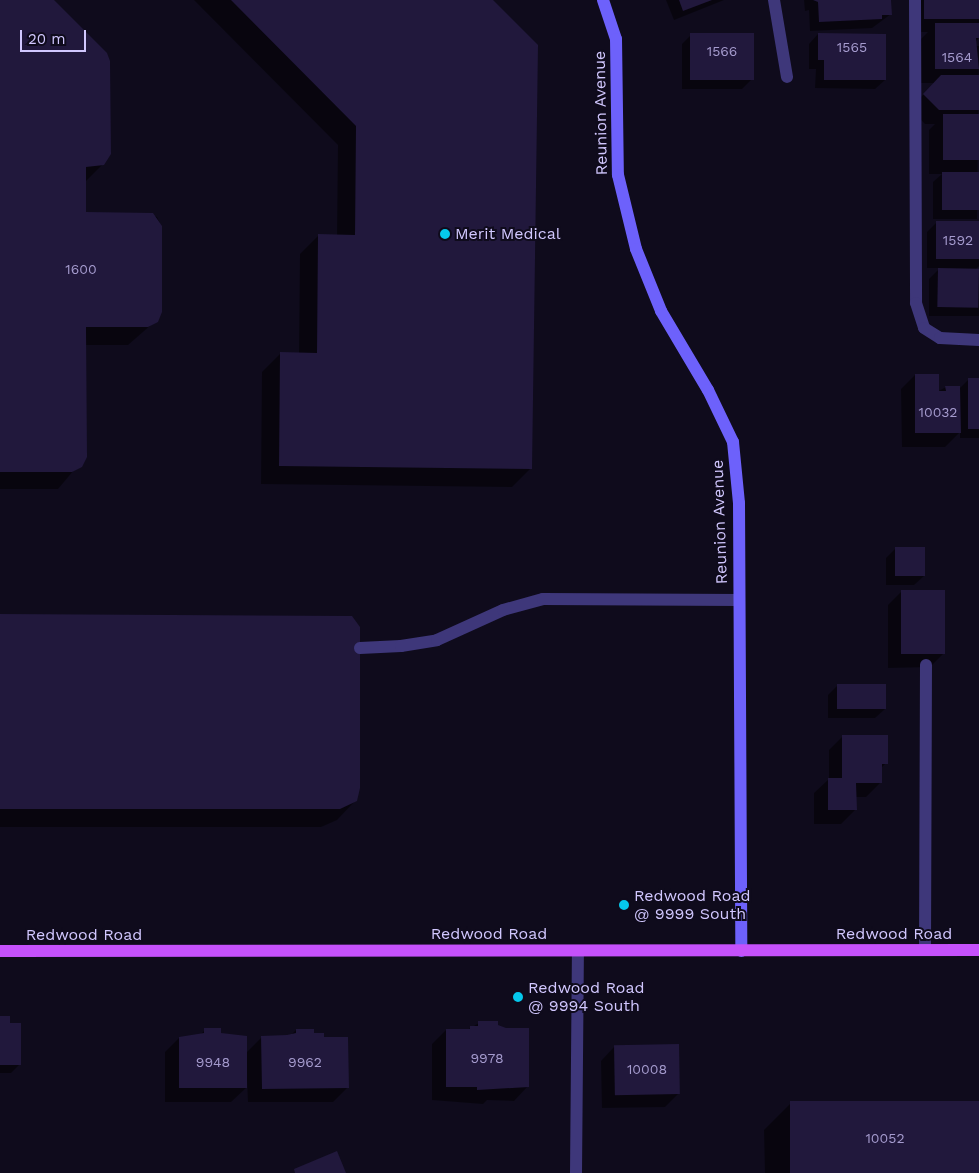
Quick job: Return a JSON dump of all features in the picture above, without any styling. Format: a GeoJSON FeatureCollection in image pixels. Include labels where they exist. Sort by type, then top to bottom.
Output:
{"type":"FeatureCollection","features":[{"type":"Feature","properties":{"kind":"main road","name":"Redwood Road"},"geometry":{"type":"LineString","coordinates":[[0,951],[979,950]]}},
{"type":"Feature","properties":{"kind":"street","name":"Reunion Avenue"},"geometry":{"type":"LineString","coordinates":[[603,0],[616,39],[618,176],[636,249],[661,311],[708,390],[733,442],[739,502],[742,951]]}},
{"type":"Feature","properties":{"kind":"street"},"geometry":{"type":"LineString","coordinates":[[774,0],[787,77]]}},
{"type":"Feature","properties":{"kind":"street"},"geometry":{"type":"LineString","coordinates":[[915,0],[916,303],[924,328],[940,338],[979,340]]}},
{"type":"Feature","properties":{"kind":"street"},"geometry":{"type":"LineString","coordinates":[[360,648],[401,646],[437,640],[503,610],[543,599],[739,600]]}},
{"type":"Feature","properties":{"kind":"street"},"geometry":{"type":"LineString","coordinates":[[925,950],[926,665]]}},
{"type":"Feature","properties":{"kind":"street"},"geometry":{"type":"LineString","coordinates":[[576,1173],[578,951]]}},
{"type":"Feature","properties":{"kind":"building"},"geometry":{"type":"Polygon","coordinates":[[[0,0],[54,0],[107,53],[110,61],[111,154],[104,165],[86,167],[86,212],[153,213],[162,226],[162,312],[158,322],[148,327],[86,327],[87,457],[82,467],[72,472],[0,472],[0,0]]]}},
{"type":"Feature","properties":{"kind":"building","name":"Merit Medical"},"geometry":{"type":"Polygon","coordinates":[[[231,0],[493,0],[538,45],[532,469],[279,466],[280,352],[317,353],[318,234],[355,235],[356,126],[231,0]]]}},
{"type":"Feature","properties":{"kind":"building"},"geometry":{"type":"Polygon","coordinates":[[[679,0],[712,0],[683,11],[679,0]]]}},
{"type":"Feature","properties":{"kind":"building"},"geometry":{"type":"Polygon","coordinates":[[[813,0],[891,0],[892,15],[882,15],[882,19],[819,22],[818,2],[813,0]]]}},
{"type":"Feature","properties":{"kind":"building"},"geometry":{"type":"Polygon","coordinates":[[[924,0],[979,0],[979,19],[924,19],[924,0]]]}},
{"type":"Feature","properties":{"kind":"building"},"geometry":{"type":"Polygon","coordinates":[[[935,23],[979,23],[979,38],[976,38],[979,69],[935,69],[935,23]]]}},
{"type":"Feature","properties":{"kind":"building"},"geometry":{"type":"Polygon","coordinates":[[[690,33],[754,33],[754,80],[690,80],[690,33]]]}},
{"type":"Feature","properties":{"kind":"building"},"geometry":{"type":"Polygon","coordinates":[[[818,33],[886,34],[886,80],[824,80],[824,60],[818,60],[818,33]]]}},
{"type":"Feature","properties":{"kind":"building"},"geometry":{"type":"Polygon","coordinates":[[[941,75],[979,75],[979,110],[939,110],[923,94],[941,75]]]}},
{"type":"Feature","properties":{"kind":"building"},"geometry":{"type":"Polygon","coordinates":[[[943,114],[979,114],[979,160],[943,160],[943,114]]]}},
{"type":"Feature","properties":{"kind":"building"},"geometry":{"type":"Polygon","coordinates":[[[942,172],[979,172],[979,210],[942,210],[942,172]]]}},
{"type":"Feature","properties":{"kind":"building"},"geometry":{"type":"Polygon","coordinates":[[[936,221],[979,221],[979,259],[936,259],[936,221]]]}},
{"type":"Feature","properties":{"kind":"building"},"geometry":{"type":"Polygon","coordinates":[[[938,268],[979,269],[978,308],[937,307],[938,268]]]}},
{"type":"Feature","properties":{"kind":"building"},"geometry":{"type":"Polygon","coordinates":[[[915,374],[939,374],[939,391],[946,391],[945,386],[960,386],[961,433],[915,433],[915,374]]]}},
{"type":"Feature","properties":{"kind":"building"},"geometry":{"type":"Polygon","coordinates":[[[968,378],[979,378],[979,429],[968,429],[968,378]]]}},
{"type":"Feature","properties":{"kind":"building"},"geometry":{"type":"Polygon","coordinates":[[[895,547],[925,547],[925,576],[895,576],[895,547]]]}},
{"type":"Feature","properties":{"kind":"building"},"geometry":{"type":"Polygon","coordinates":[[[901,590],[945,590],[945,654],[901,654],[901,590]]]}},
{"type":"Feature","properties":{"kind":"building"},"geometry":{"type":"Polygon","coordinates":[[[0,614],[352,616],[360,627],[360,788],[357,801],[340,809],[0,809],[0,614]]]}},
{"type":"Feature","properties":{"kind":"building"},"geometry":{"type":"Polygon","coordinates":[[[837,684],[886,684],[886,709],[837,709],[837,684]]]}},
{"type":"Feature","properties":{"kind":"building"},"geometry":{"type":"Polygon","coordinates":[[[842,735],[888,735],[888,764],[882,764],[882,783],[856,783],[857,810],[828,810],[828,778],[842,778],[842,735]]]}},
{"type":"Feature","properties":{"kind":"building"},"geometry":{"type":"Polygon","coordinates":[[[0,1016],[10,1016],[10,1023],[21,1023],[21,1065],[0,1065],[0,1016]]]}},
{"type":"Feature","properties":{"kind":"building"},"geometry":{"type":"Polygon","coordinates":[[[478,1021],[498,1021],[498,1025],[506,1028],[529,1028],[529,1087],[477,1090],[477,1087],[446,1087],[446,1029],[470,1029],[470,1026],[478,1026],[478,1021]]]}},
{"type":"Feature","properties":{"kind":"building"},"geometry":{"type":"Polygon","coordinates":[[[204,1028],[221,1028],[221,1033],[247,1036],[247,1088],[179,1088],[179,1037],[204,1033],[204,1028]]]}},
{"type":"Feature","properties":{"kind":"building"},"geometry":{"type":"Polygon","coordinates":[[[296,1029],[314,1029],[314,1033],[324,1033],[324,1037],[348,1037],[349,1088],[262,1089],[261,1036],[287,1035],[296,1033],[296,1029]]]}},
{"type":"Feature","properties":{"kind":"building"},"geometry":{"type":"Polygon","coordinates":[[[679,1044],[680,1094],[615,1095],[614,1045],[679,1044]]]}},
{"type":"Feature","properties":{"kind":"building"},"geometry":{"type":"Polygon","coordinates":[[[790,1101],[979,1101],[979,1173],[790,1173],[790,1101]]]}},
{"type":"Feature","properties":{"kind":"building"},"geometry":{"type":"Polygon","coordinates":[[[337,1151],[346,1173],[295,1173],[294,1169],[337,1151]]]}},
{"type":"Feature","properties":{"kind":"place","name":"Merit Medical"},"geometry":{"type":"Point","coordinates":[445,234]}},
{"type":"Feature","properties":{"kind":"place","name":"Redwood Road @ 9999 South"},"geometry":{"type":"Point","coordinates":[624,905]}},
{"type":"Feature","properties":{"kind":"place","name":"Redwood Road @ 9994 South"},"geometry":{"type":"Point","coordinates":[518,997]}}]}
